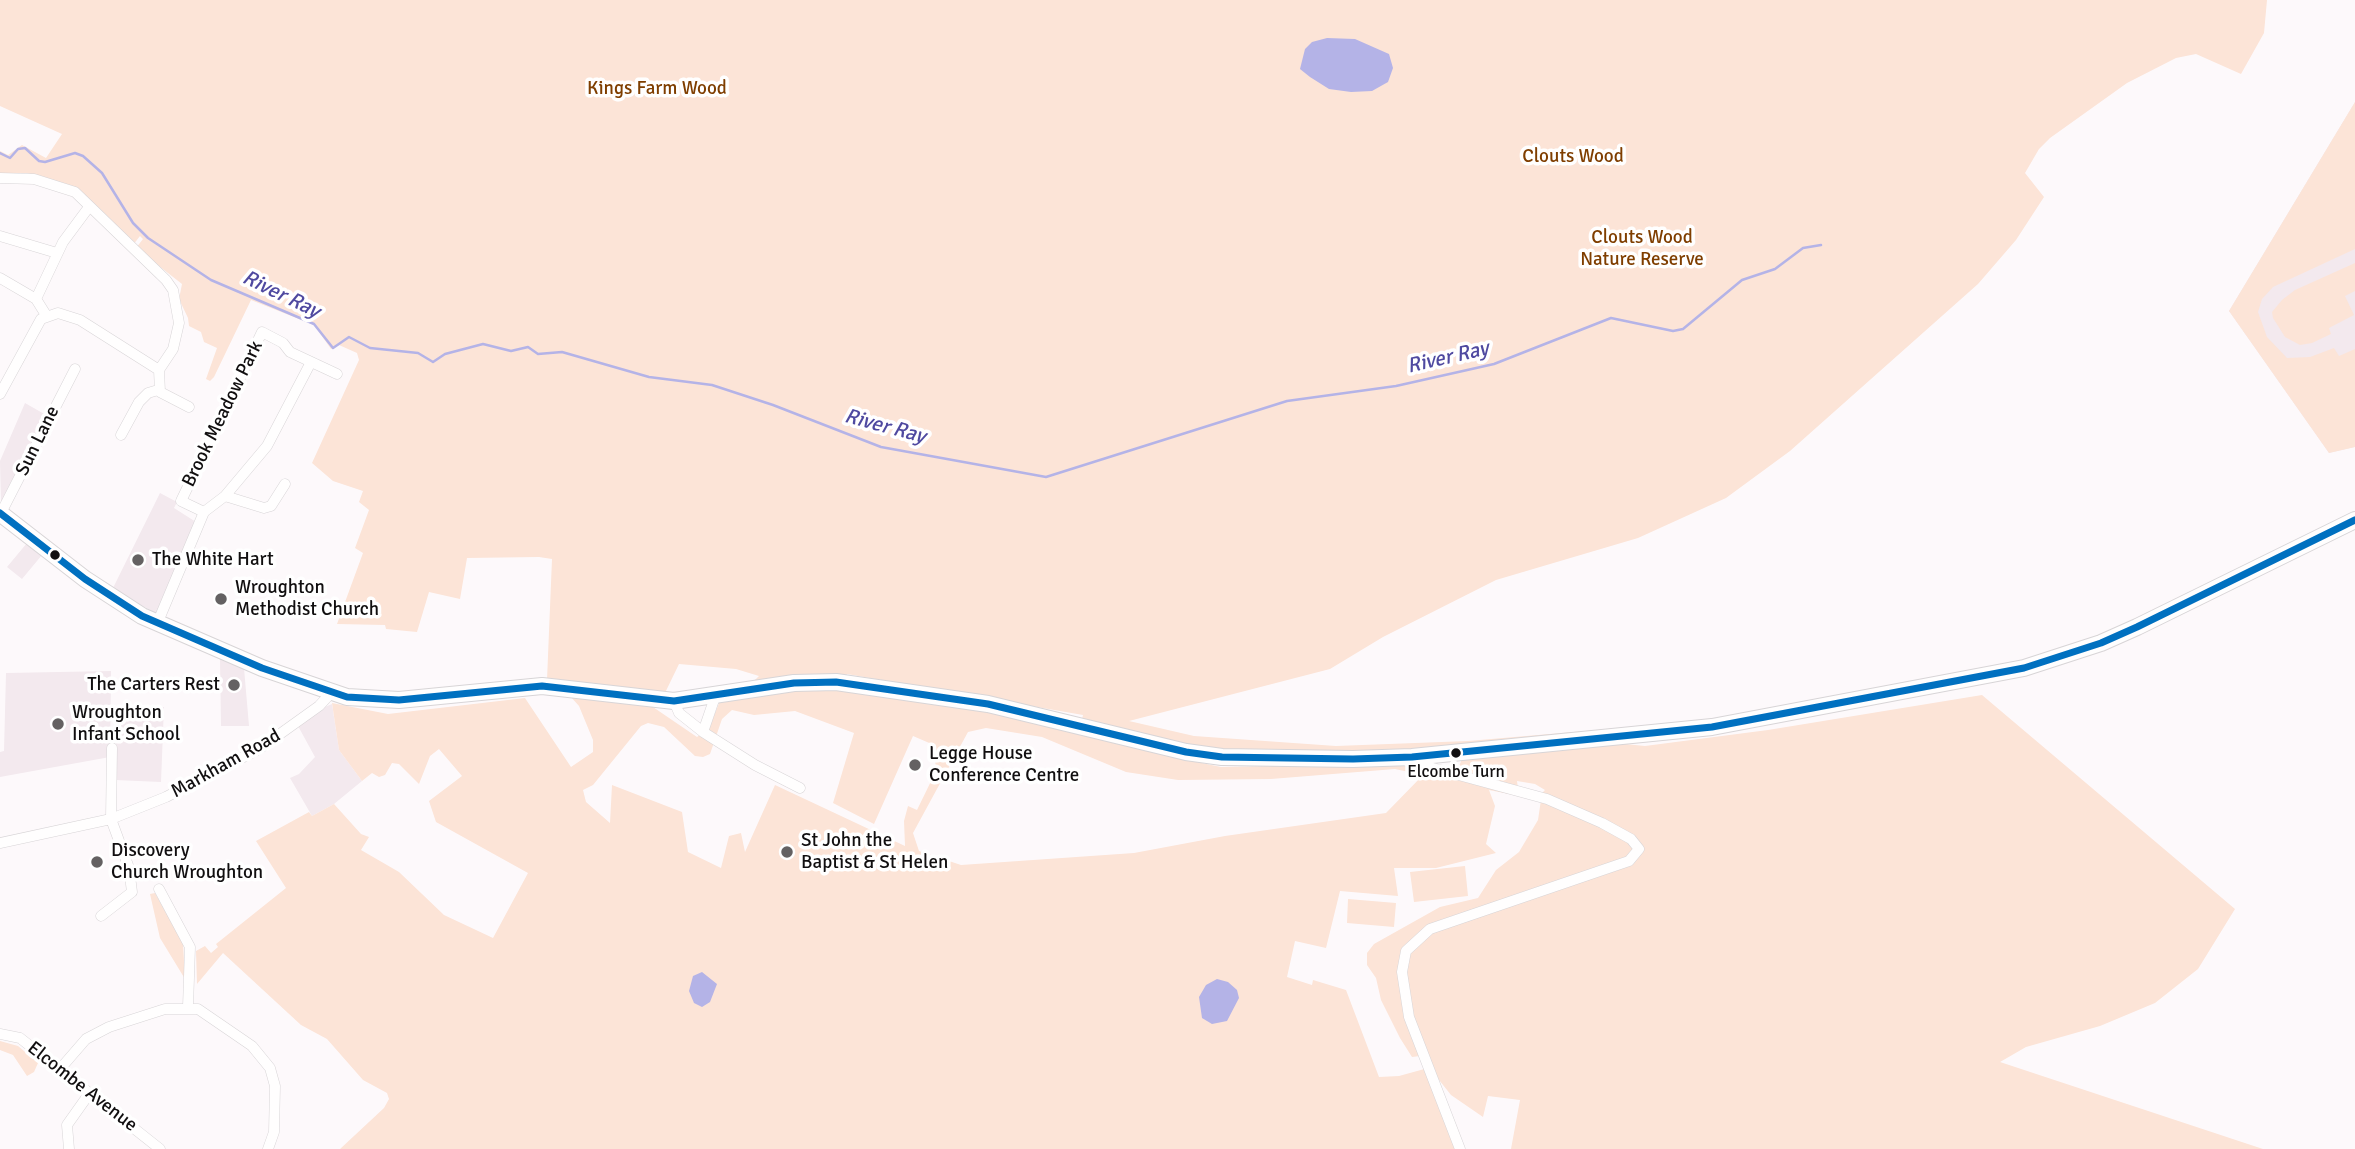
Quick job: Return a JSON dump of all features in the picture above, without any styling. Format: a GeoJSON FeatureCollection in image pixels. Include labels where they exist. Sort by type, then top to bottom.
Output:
{"type":"FeatureCollection","features":[{"type":"Feature","properties":{"kind":"main road"},"geometry":{"type":"LineString","coordinates":[[1,513],[96,587],[157,624],[333,694],[390,700],[560,687],[674,701],[813,681],[868,684],[988,704],[1203,755],[1394,758],[1739,723],[2024,668],[2125,632],[2355,520]]}},
{"type":"Feature","properties":{"kind":"street"},"geometry":{"type":"LineString","coordinates":[[0,177],[22,177],[75,192],[158,271],[173,290],[178,330],[173,349],[159,370],[158,390]]}},
{"type":"Feature","properties":{"kind":"street"},"geometry":{"type":"LineString","coordinates":[[36,299],[69,230],[89,207]]}},
{"type":"Feature","properties":{"kind":"street"},"geometry":{"type":"LineString","coordinates":[[0,236],[57,253]]}},
{"type":"Feature","properties":{"kind":"street"},"geometry":{"type":"LineString","coordinates":[[0,278],[36,299],[46,315]]}},
{"type":"Feature","properties":{"kind":"street"},"geometry":{"type":"LineString","coordinates":[[0,394],[37,326],[46,315],[69,314],[159,370]]}},
{"type":"Feature","properties":{"kind":"street","name":"Brook Meadow Park"},"geometry":{"type":"LineString","coordinates":[[311,362],[267,446],[225,496],[204,512],[181,501],[262,332],[283,343],[290,352],[337,373]]}},
{"type":"Feature","properties":{"kind":"street","name":"Sun Lane"},"geometry":{"type":"LineString","coordinates":[[1,513],[75,369]]}},
{"type":"Feature","properties":{"kind":"street"},"geometry":{"type":"LineString","coordinates":[[121,435],[139,402],[148,393],[158,390],[189,407]]}},
{"type":"Feature","properties":{"kind":"street","name":"Brook Meadow Park"},"geometry":{"type":"LineString","coordinates":[[225,496],[264,508],[271,506],[285,484]]}},
{"type":"Feature","properties":{"kind":"street"},"geometry":{"type":"LineString","coordinates":[[157,624],[204,512]]}},
{"type":"Feature","properties":{"kind":"street","name":"Markham Road"},"geometry":{"type":"LineString","coordinates":[[0,843],[111,819],[208,778],[259,749],[333,694]]}},
{"type":"Feature","properties":{"kind":"street"},"geometry":{"type":"LineString","coordinates":[[702,732],[715,697]]}},
{"type":"Feature","properties":{"kind":"street"},"geometry":{"type":"LineString","coordinates":[[674,701],[679,713],[702,732],[755,765],[800,788]]}},
{"type":"Feature","properties":{"kind":"street"},"geometry":{"type":"LineString","coordinates":[[101,916],[132,892],[129,869],[111,819],[112,748]]}},
{"type":"Feature","properties":{"kind":"street"},"geometry":{"type":"LineString","coordinates":[[1454,773],[1456,752]]}},
{"type":"Feature","properties":{"kind":"street"},"geometry":{"type":"LineString","coordinates":[[1394,758],[1557,803],[1631,839],[1639,849],[1629,861],[1430,929],[1406,951],[1402,972],[1409,1017],[1460,1149]]}},
{"type":"Feature","properties":{"kind":"street"},"geometry":{"type":"LineString","coordinates":[[159,889],[190,947],[188,1007]]}},
{"type":"Feature","properties":{"kind":"street"},"geometry":{"type":"LineString","coordinates":[[60,1069],[93,1034],[121,1022],[165,1009],[188,1007],[216,1020],[260,1052],[268,1063],[275,1086],[273,1139],[268,1149]]}},
{"type":"Feature","properties":{"kind":"street","name":"Elcombe Avenue"},"geometry":{"type":"LineString","coordinates":[[0,1034],[20,1038],[160,1149]]}},
{"type":"Feature","properties":{"kind":"street"},"geometry":{"type":"LineString","coordinates":[[69,1149],[67,1125],[89,1094]]}},
{"type":"Feature","properties":{"kind":"shaded area"},"geometry":{"type":"Polygon","coordinates":[[[2355,102],[2355,447],[2329,453],[2229,311],[2355,102]]]}},
{"type":"Feature","properties":{"kind":"shaded area"},"geometry":{"type":"Polygon","coordinates":[[[25,403],[46,415],[35,435],[40,439],[1,503],[0,461],[25,403]]]}},
{"type":"Feature","properties":{"kind":"shaded area"},"geometry":{"type":"Polygon","coordinates":[[[160,493],[177,502],[174,508],[196,522],[158,614],[112,590],[160,493]]]}},
{"type":"Feature","properties":{"kind":"shaded area"},"geometry":{"type":"Polygon","coordinates":[[[27,543],[42,555],[22,579],[7,567],[27,543]]]}},
{"type":"Feature","properties":{"kind":"shaded area"},"geometry":{"type":"Polygon","coordinates":[[[220,659],[244,668],[249,726],[221,726],[220,659]]]}},
{"type":"Feature","properties":{"kind":"shaded area","name":"Wroughton Infant School"},"geometry":{"type":"Polygon","coordinates":[[[111,671],[110,757],[0,777],[0,752],[4,751],[6,673],[111,671]]]}},
{"type":"Feature","properties":{"kind":"shaded area"},"geometry":{"type":"Polygon","coordinates":[[[332,704],[339,750],[362,781],[334,804],[312,816],[290,778],[299,774],[315,757],[298,726],[320,709],[332,704]]]}},
{"type":"Feature","properties":{"kind":"shaded area"},"geometry":{"type":"Polygon","coordinates":[[[116,705],[164,707],[161,782],[115,780],[116,705]]]}},
{"type":"Feature","properties":{"kind":"green space"},"geometry":{"type":"Polygon","coordinates":[[[0,0],[2267,0],[2264,33],[2241,74],[2196,54],[2176,58],[2127,83],[2050,138],[2039,149],[2025,173],[2044,197],[2016,240],[1978,284],[1790,451],[1726,498],[1638,538],[1496,580],[1383,637],[1330,669],[1129,721],[1194,736],[1336,746],[1468,741],[1620,728],[1618,733],[1406,754],[1223,751],[1182,745],[1082,719],[1083,715],[847,674],[842,687],[936,700],[1078,730],[1158,754],[1221,767],[1432,763],[1458,769],[1463,756],[1615,743],[1645,746],[1768,730],[1982,695],[2235,909],[2198,969],[2155,1003],[2100,1026],[2026,1047],[2000,1062],[2263,1149],[1511,1149],[1520,1100],[1488,1096],[1483,1117],[1451,1095],[1420,1056],[1412,1057],[1400,1038],[1381,1000],[1376,978],[1367,965],[1367,953],[1374,944],[1440,907],[1478,898],[1496,870],[1519,852],[1538,820],[1542,793],[1545,790],[1535,784],[1517,781],[1519,796],[1489,790],[1495,806],[1486,844],[1496,853],[1436,868],[1394,868],[1398,896],[1340,891],[1326,948],[1295,941],[1287,977],[1312,985],[1313,980],[1346,990],[1379,1077],[1399,1076],[1428,1068],[1460,1149],[340,1149],[384,1108],[389,1099],[387,1093],[363,1080],[327,1039],[301,1025],[223,953],[197,984],[196,951],[205,946],[211,953],[218,947],[216,944],[286,888],[256,841],[309,812],[312,816],[334,804],[361,834],[369,837],[361,850],[399,872],[444,915],[493,938],[528,873],[436,822],[429,801],[462,776],[439,749],[430,756],[419,784],[399,764],[392,763],[385,775],[379,777],[372,773],[362,781],[339,750],[332,703],[388,714],[525,698],[571,767],[593,752],[593,740],[579,706],[570,696],[650,705],[697,737],[710,725],[720,701],[751,684],[759,676],[736,669],[679,664],[664,695],[547,680],[552,559],[539,557],[467,558],[460,599],[429,592],[417,632],[386,629],[385,625],[337,624],[363,553],[355,548],[369,510],[359,502],[363,491],[333,481],[312,463],[359,360],[357,353],[339,345],[331,349],[314,325],[251,300],[214,377],[210,381],[206,379],[217,348],[204,342],[201,332],[189,326],[179,299],[182,284],[136,248],[143,239],[140,236],[133,245],[79,190],[27,173],[0,174],[0,151],[8,155],[22,145],[46,158],[62,134],[0,106],[0,0]],[[732,710],[722,719],[710,754],[703,757],[695,756],[664,727],[648,723],[641,726],[593,785],[583,790],[586,802],[610,823],[612,785],[682,812],[688,852],[721,868],[729,836],[741,833],[745,852],[775,785],[905,846],[904,821],[908,806],[917,810],[936,771],[934,745],[913,736],[874,824],[833,803],[854,733],[795,711],[754,715],[732,710]],[[986,728],[968,732],[913,833],[919,851],[961,865],[1134,853],[1225,836],[1386,813],[1423,775],[1395,769],[1271,779],[1178,780],[1126,772],[1042,737],[986,728]]]}},
{"type":"Feature","properties":{"kind":"green space"},"geometry":{"type":"Polygon","coordinates":[[[2355,102],[2355,249],[2273,287],[2262,299],[2258,312],[2267,337],[2287,358],[2310,357],[2334,348],[2339,356],[2355,349],[2355,447],[2329,453],[2229,311],[2355,102]]]}},
{"type":"Feature","properties":{"kind":"green space"},"geometry":{"type":"Polygon","coordinates":[[[2355,263],[2355,291],[2345,296],[2354,315],[2329,328],[2331,334],[2312,343],[2300,345],[2285,337],[2272,312],[2282,300],[2295,290],[2355,263]]]}},
{"type":"Feature","properties":{"kind":"green space"},"geometry":{"type":"Polygon","coordinates":[[[1465,866],[1468,896],[1414,902],[1410,872],[1465,866]]]}},
{"type":"Feature","properties":{"kind":"green space"},"geometry":{"type":"Polygon","coordinates":[[[155,893],[183,943],[185,979],[160,938],[150,894],[155,893]]]}},
{"type":"Feature","properties":{"kind":"green space"},"geometry":{"type":"Polygon","coordinates":[[[1348,899],[1396,903],[1394,927],[1347,923],[1348,899]]]}},
{"type":"Feature","properties":{"kind":"green space"},"geometry":{"type":"Polygon","coordinates":[[[0,1041],[18,1046],[38,1063],[34,1072],[27,1076],[13,1055],[0,1050],[0,1041]]]}},
{"type":"Feature","properties":{"kind":"water"},"geometry":{"type":"Polygon","coordinates":[[[1327,38],[1355,39],[1389,54],[1393,68],[1388,82],[1372,91],[1351,92],[1329,89],[1310,77],[1300,69],[1305,49],[1312,42],[1327,38]]]}},
{"type":"Feature","properties":{"kind":"water"},"geometry":{"type":"Polygon","coordinates":[[[702,972],[717,984],[710,1002],[702,1007],[694,1003],[689,991],[693,976],[702,972]]]}},
{"type":"Feature","properties":{"kind":"water"},"geometry":{"type":"Polygon","coordinates":[[[1217,979],[1228,982],[1237,990],[1239,998],[1227,1021],[1212,1024],[1202,1018],[1199,997],[1206,985],[1217,979]]]}},
{"type":"Feature","properties":{"kind":"waterway","name":"River Ray"},"geometry":{"type":"LineString","coordinates":[[0,153],[10,158],[18,149],[25,148],[39,161],[45,162],[75,153],[83,156],[102,173],[133,223],[148,238],[211,280],[314,324],[333,348],[349,337],[370,348],[418,353],[433,362],[445,354],[483,344],[511,351],[528,347],[538,354],[562,352],[649,377],[712,385],[773,405],[881,447],[1046,477],[1287,401],[1396,386],[1494,364],[1611,318],[1673,331],[1683,329],[1742,280],[1775,269],[1803,248],[1821,245]]}},
{"type":"Feature","properties":{"kind":"transit line"},"geometry":{"type":"LineString","coordinates":[[0,513],[85,579],[142,616],[262,668],[347,697],[399,700],[542,686],[674,701],[794,683],[836,682],[988,704],[1186,752],[1222,757],[1353,759],[1412,757],[1712,727],[2024,668],[2101,643],[2137,627],[2355,520]]}},
{"type":"Feature","properties":{"kind":"place","name":"The White Hart"},"geometry":{"type":"Point","coordinates":[138,560]}},
{"type":"Feature","properties":{"kind":"place","name":"Wroughton Methodist Church"},"geometry":{"type":"Point","coordinates":[221,599]}},
{"type":"Feature","properties":{"kind":"place","name":"The Carters Rest"},"geometry":{"type":"Point","coordinates":[234,685]}},
{"type":"Feature","properties":{"kind":"place","name":"Wroughton Infant School"},"geometry":{"type":"Point","coordinates":[58,724]}},
{"type":"Feature","properties":{"kind":"place","name":"Elcombe Turn"},"geometry":{"type":"Point","coordinates":[1456,753]}},
{"type":"Feature","properties":{"kind":"place","name":"Legge House Conference Centre"},"geometry":{"type":"Point","coordinates":[915,765]}},
{"type":"Feature","properties":{"kind":"place","name":"St John the Baptist & St Helen"},"geometry":{"type":"Point","coordinates":[787,852]}},
{"type":"Feature","properties":{"kind":"place","name":"Discovery Church Wroughton"},"geometry":{"type":"Point","coordinates":[97,862]}},
{"type":"Feature","properties":{"kind":"park label","name":"Kings Farm Wood"},"geometry":{"type":"Point","coordinates":[657,89]}},
{"type":"Feature","properties":{"kind":"park label","name":"Clouts Wood"},"geometry":{"type":"Point","coordinates":[1573,157]}},
{"type":"Feature","properties":{"kind":"park label","name":"Clouts Wood Nature Reserve"},"geometry":{"type":"Point","coordinates":[1642,249]}}]}
